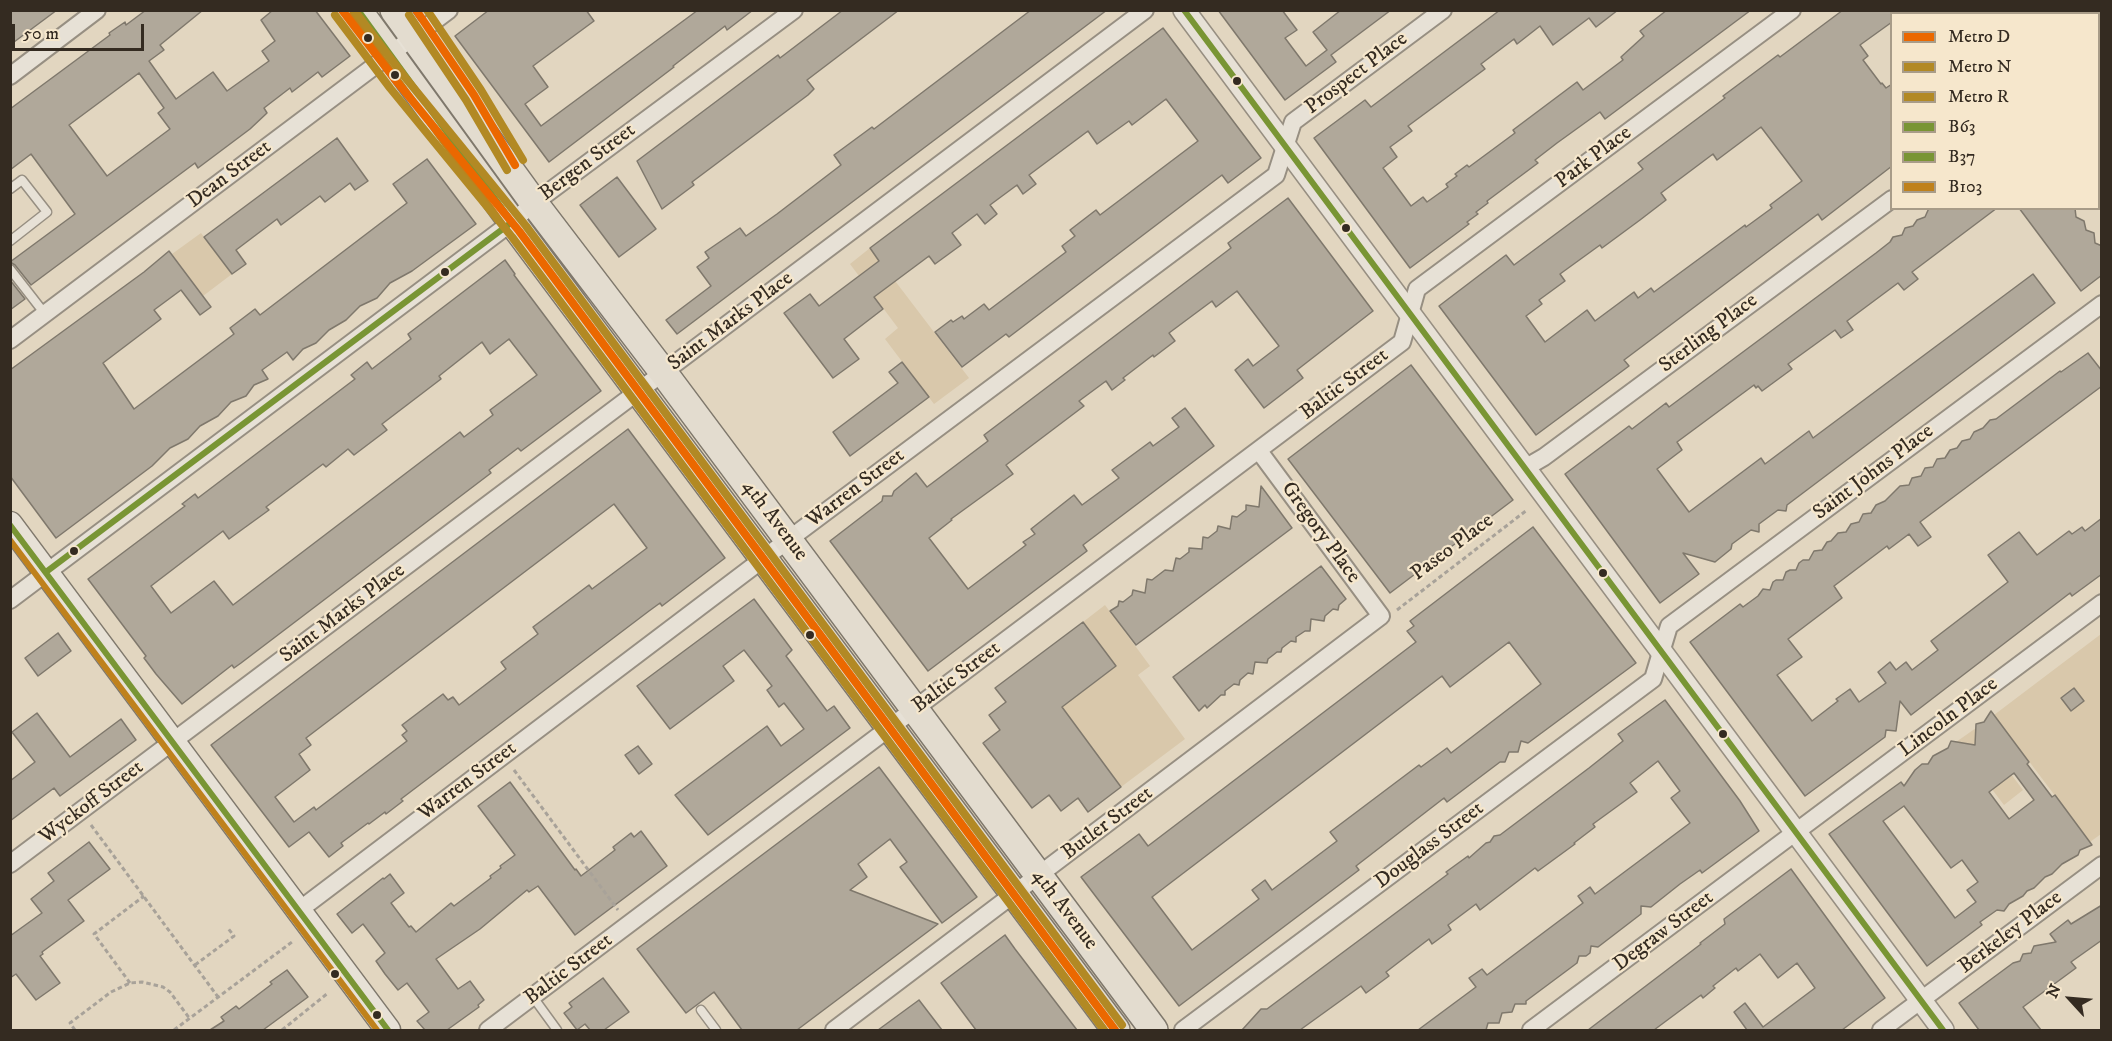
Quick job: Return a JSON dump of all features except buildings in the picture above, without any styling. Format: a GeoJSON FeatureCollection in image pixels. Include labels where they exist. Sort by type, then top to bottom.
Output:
{"type":"FeatureCollection","features":[{"type":"Feature","properties":{"kind":"main road","name":"4th Avenue"},"geometry":{"type":"LineString","coordinates":[[358,10],[512,222],[1116,1030]]}},
{"type":"Feature","properties":{"kind":"main road","name":"4th Avenue"},"geometry":{"type":"LineString","coordinates":[[394,10],[534,203],[663,372],[1154,1030]]}},
{"type":"Feature","properties":{"kind":"main road"},"geometry":{"type":"LineString","coordinates":[[10,524],[388,1030]]}},
{"type":"Feature","properties":{"kind":"street"},"geometry":{"type":"LineString","coordinates":[[10,76],[97,10]]}},
{"type":"Feature","properties":{"kind":"street","name":"Dean Street"},"geometry":{"type":"LineString","coordinates":[[10,340],[449,10]]}},
{"type":"Feature","properties":{"kind":"street","name":"Bergen Street"},"geometry":{"type":"LineString","coordinates":[[10,600],[512,222],[534,203],[794,10]]}},
{"type":"Feature","properties":{"kind":"street","name":"Saint Marks Place"},"geometry":{"type":"LineString","coordinates":[[173,742],[1145,10]]}},
{"type":"Feature","properties":{"kind":"street"},"geometry":{"type":"LineString","coordinates":[[1184,10],[1943,1030]]}},
{"type":"Feature","properties":{"kind":"street","name":"Prospect Place"},"geometry":{"type":"LineString","coordinates":[[1286,147],[1293,122],[1443,10]]}},
{"type":"Feature","properties":{"kind":"street","name":"Park Place"},"geometry":{"type":"LineString","coordinates":[[1410,314],[1417,289],[1792,10]]}},
{"type":"Feature","properties":{"kind":"street","name":"Warren Street"},"geometry":{"type":"LineString","coordinates":[[298,911],[764,558],[1276,175],[1286,147]]}},
{"type":"Feature","properties":{"kind":"street","name":"Sterling Place"},"geometry":{"type":"LineString","coordinates":[[1526,468],[1890,199]]}},
{"type":"Feature","properties":{"kind":"street","name":"Saint Johns Place"},"geometry":{"type":"LineString","coordinates":[[1661,652],[1669,626],[2102,304]]}},
{"type":"Feature","properties":{"kind":"street","name":"Baltic Street"},"geometry":{"type":"LineString","coordinates":[[489,1030],[1402,342],[1410,314]]}},
{"type":"Feature","properties":{"kind":"street","name":"Gregory Place"},"geometry":{"type":"LineString","coordinates":[[1259,451],[1389,613]]}},
{"type":"Feature","properties":{"kind":"street","name":"Lincoln Place"},"geometry":{"type":"LineString","coordinates":[[1796,832],[2102,603]]}},
{"type":"Feature","properties":{"kind":"street","name":"Butler Street"},"geometry":{"type":"LineString","coordinates":[[834,1030],[1389,613]]}},
{"type":"Feature","properties":{"kind":"street","name":"Douglass Street"},"geometry":{"type":"LineString","coordinates":[[1183,1030],[1653,680],[1661,652]]}},
{"type":"Feature","properties":{"kind":"street","name":"Wyckoff Street"},"geometry":{"type":"LineString","coordinates":[[10,864],[173,742]]}},
{"type":"Feature","properties":{"kind":"street","name":"Degraw Street"},"geometry":{"type":"LineString","coordinates":[[1531,1030],[1796,832]]}},
{"type":"Feature","properties":{"kind":"street","name":"Berkeley Place"},"geometry":{"type":"LineString","coordinates":[[1881,1030],[2102,865]]}},
{"type":"Feature","properties":{"kind":"lane"},"geometry":{"type":"LineString","coordinates":[[10,189],[22,180],[47,212],[10,241]]}},
{"type":"Feature","properties":{"kind":"lane"},"geometry":{"type":"LineString","coordinates":[[10,269],[45,314]]}},
{"type":"Feature","properties":{"kind":"lane"},"geometry":{"type":"LineString","coordinates":[[533,997],[558,1030]]}},
{"type":"Feature","properties":{"kind":"lane"},"geometry":{"type":"LineString","coordinates":[[700,1010],[716,1030]]}},
{"type":"Feature","properties":{"kind":"path","name":"Paseo Place"},"geometry":{"type":"LineString","coordinates":[[1389,613],[1527,510]]}},
{"type":"Feature","properties":{"kind":"path"},"geometry":{"type":"LineString","coordinates":[[514,770],[618,910]]}},
{"type":"Feature","properties":{"kind":"path"},"geometry":{"type":"LineString","coordinates":[[91,825],[218,997]]}},
{"type":"Feature","properties":{"kind":"path"},"geometry":{"type":"LineString","coordinates":[[130,983],[94,934],[144,896]]}},
{"type":"Feature","properties":{"kind":"path"},"geometry":{"type":"LineString","coordinates":[[195,965],[234,936],[227,927]]}},
{"type":"Feature","properties":{"kind":"path"},"geometry":{"type":"LineString","coordinates":[[174,1030],[292,942]]}},
{"type":"Feature","properties":{"kind":"path"},"geometry":{"type":"LineString","coordinates":[[75,1030],[70,1023],[111,992],[130,983],[142,982],[163,987],[170,992],[190,1019]]}},
{"type":"Feature","properties":{"kind":"path"},"geometry":{"type":"LineString","coordinates":[[282,1030],[328,993]]}},
{"type":"Feature","properties":{"kind":"shaded area"},"geometry":{"type":"Polygon","coordinates":[[[201,233],[232,274],[203,296],[172,254],[201,233]]]}},
{"type":"Feature","properties":{"kind":"shaded area"},"geometry":{"type":"Polygon","coordinates":[[[870,248],[969,378],[934,404],[885,339],[898,328],[850,264],[870,248]]]}},
{"type":"Feature","properties":{"kind":"shaded area"},"geometry":{"type":"Polygon","coordinates":[[[1105,605],[1150,666],[1138,675],[1185,739],[1121,787],[1062,707],[1115,667],[1083,622],[1105,605]]]}},
{"type":"Feature","properties":{"kind":"shaded area"},"geometry":{"type":"Polygon","coordinates":[[[2101,634],[2101,834],[2090,842],[1994,715],[2101,634]]]}},
{"type":"Feature","properties":{"kind":"shaded area"},"geometry":{"type":"Polygon","coordinates":[[[1976,728],[2023,790],[2004,805],[1956,742],[1976,728]]]}},
{"type":"Feature","properties":{"kind":"metro line","name":"D"},"geometry":{"type":"LineString","coordinates":[[342,10],[397,82],[519,231],[1115,1030]]}},
{"type":"Feature","properties":{"kind":"metro line","name":"R"},"geometry":{"type":"LineString","coordinates":[[354,10],[404,76],[526,226],[1122,1025]]}},
{"type":"Feature","properties":{"kind":"metro line","name":"D"},"geometry":{"type":"LineString","coordinates":[[416,10],[474,95],[515,165]]}},
{"type":"Feature","properties":{"kind":"metro line","name":"R"},"geometry":{"type":"LineString","coordinates":[[427,10],[481,90],[523,160]]}},
{"type":"Feature","properties":{"kind":"metro line","name":"N"},"geometry":{"type":"LineString","coordinates":[[335,15],[390,88],[512,237],[1104,1030]]}},
{"type":"Feature","properties":{"kind":"metro line","name":"N"},"geometry":{"type":"LineString","coordinates":[[409,15],[466,100],[507,170]]}},
{"type":"Feature","properties":{"kind":"transit line","name":"B37"},"geometry":{"type":"LineString","coordinates":[[46,572],[512,222],[358,10]]}},
{"type":"Feature","properties":{"kind":"transit line","name":"B63"},"geometry":{"type":"LineString","coordinates":[[1184,10],[1943,1030]]}},
{"type":"Feature","properties":{"kind":"transit line","name":"B103"},"geometry":{"type":"LineString","coordinates":[[351,15],[505,227],[1105,1030]]}},
{"type":"Feature","properties":{"kind":"transit line","name":"B37"},"geometry":{"type":"LineString","coordinates":[[10,525],[388,1030]]}},
{"type":"Feature","properties":{"kind":"transit line","name":"B103"},"geometry":{"type":"LineString","coordinates":[[10,540],[377,1030]]}}]}
